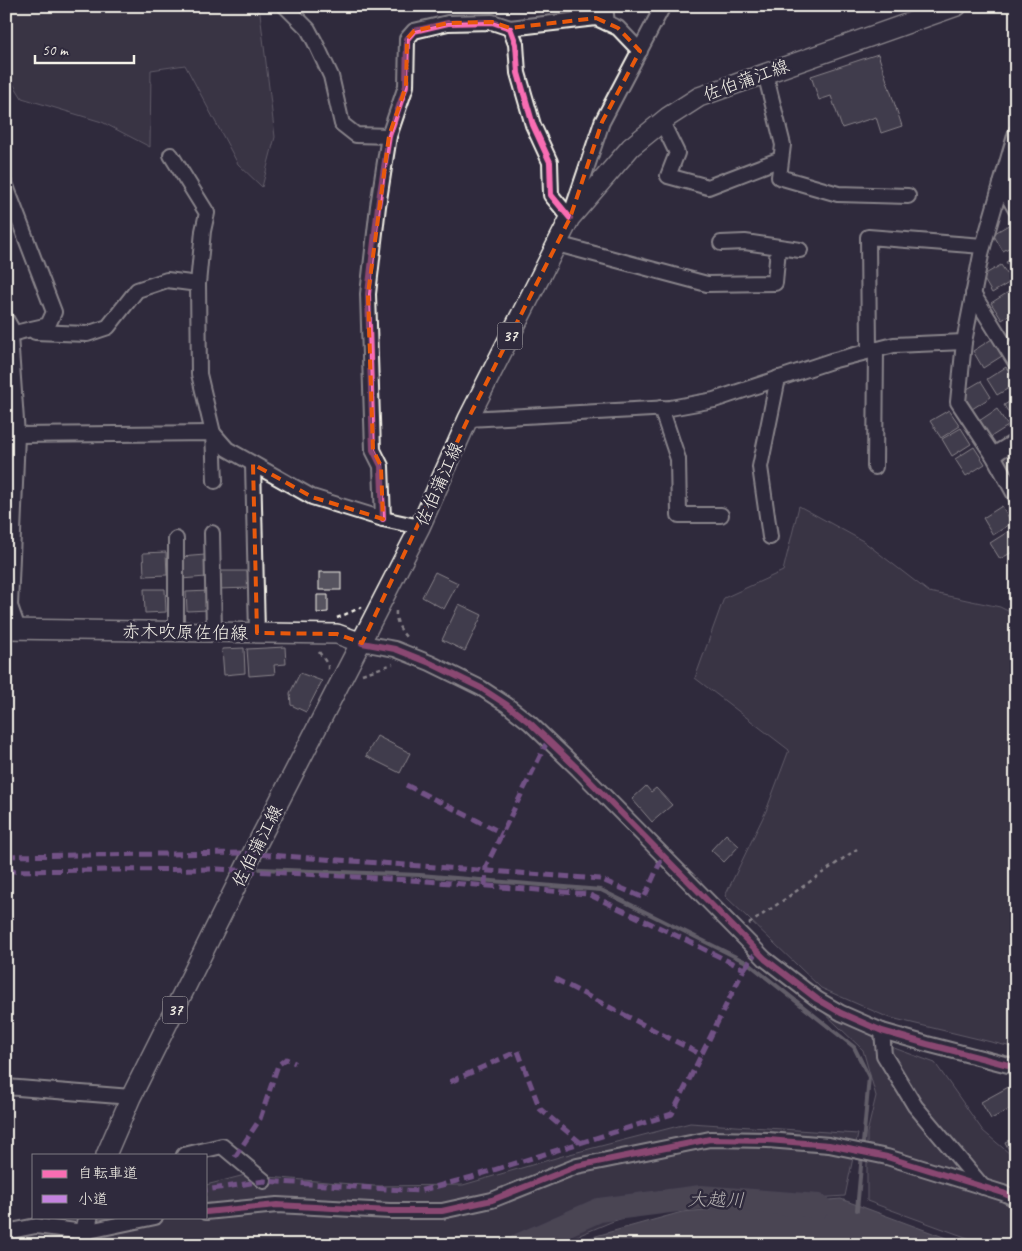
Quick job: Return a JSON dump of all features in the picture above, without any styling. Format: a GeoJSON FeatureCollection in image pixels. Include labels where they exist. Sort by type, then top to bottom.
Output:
{"type":"FeatureCollection","features":[{"type":"Feature","properties":{"kind":"main road","name":"佐伯蒲江線"},"geometry":{"type":"LineString","coordinates":[[106,1154],[131,1097],[248,862],[420,527],[468,419],[570,218],[631,147],[699,96],[958,6]]}},
{"type":"Feature","properties":{"kind":"main road","name":"赤木吹原佐伯線"},"geometry":{"type":"LineString","coordinates":[[12,629],[337,634],[362,643]]}},
{"type":"Feature","properties":{"kind":"street"},"geometry":{"type":"LineString","coordinates":[[286,6],[308,29],[315,42],[331,76],[342,124],[356,135],[390,136]]}},
{"type":"Feature","properties":{"kind":"street"},"geometry":{"type":"LineString","coordinates":[[605,6],[607,23]]}},
{"type":"Feature","properties":{"kind":"street"},"geometry":{"type":"LineString","coordinates":[[570,218],[602,122],[662,6]]}},
{"type":"Feature","properties":{"kind":"street"},"geometry":{"type":"LineString","coordinates":[[383,519],[380,466],[373,450],[368,294],[378,206],[390,136],[406,86],[407,39],[414,32],[448,23],[492,22],[510,28],[596,18],[618,28],[640,51]]}},
{"type":"Feature","properties":{"kind":"street"},"geometry":{"type":"LineString","coordinates":[[510,28],[516,44],[518,73],[533,125],[550,162],[551,195],[570,218]]}},
{"type":"Feature","properties":{"kind":"street"},"geometry":{"type":"LineString","coordinates":[[766,73],[783,145],[779,177],[838,194],[908,196]]}},
{"type":"Feature","properties":{"kind":"street"},"geometry":{"type":"LineString","coordinates":[[662,122],[677,152],[668,176],[708,188],[781,159]]}},
{"type":"Feature","properties":{"kind":"street"},"geometry":{"type":"LineString","coordinates":[[1016,132],[983,246],[964,342],[958,402],[993,455],[1016,497]]}},
{"type":"Feature","properties":{"kind":"street"},"geometry":{"type":"LineString","coordinates":[[171,155],[207,213],[202,231],[198,284],[199,374],[213,433],[215,481]]}},
{"type":"Feature","properties":{"kind":"street"},"geometry":{"type":"LineString","coordinates":[[1001,184],[1016,210]]}},
{"type":"Feature","properties":{"kind":"street"},"geometry":{"type":"LineString","coordinates":[[6,186],[54,312],[48,324],[10,336],[12,434],[10,606],[12,629]]}},
{"type":"Feature","properties":{"kind":"street"},"geometry":{"type":"LineString","coordinates":[[875,467],[868,236],[983,246]]}},
{"type":"Feature","properties":{"kind":"street"},"geometry":{"type":"LineString","coordinates":[[722,243],[745,242],[800,250]]}},
{"type":"Feature","properties":{"kind":"street"},"geometry":{"type":"LineString","coordinates":[[557,244],[707,284],[775,284],[778,248]]}},
{"type":"Feature","properties":{"kind":"street"},"geometry":{"type":"LineString","coordinates":[[6,318],[20,332],[86,334],[108,326],[137,290],[167,280],[198,284]]}},
{"type":"Feature","properties":{"kind":"street"},"geometry":{"type":"LineString","coordinates":[[973,294],[1016,363]]}},
{"type":"Feature","properties":{"kind":"street"},"geometry":{"type":"LineString","coordinates":[[468,419],[661,408],[714,400],[831,360],[872,350],[894,345],[964,342]]}},
{"type":"Feature","properties":{"kind":"street"},"geometry":{"type":"LineString","coordinates":[[770,537],[760,467],[778,378]]}},
{"type":"Feature","properties":{"kind":"street"},"geometry":{"type":"LineString","coordinates":[[661,408],[678,460],[679,515],[721,515]]}},
{"type":"Feature","properties":{"kind":"street"},"geometry":{"type":"LineString","coordinates":[[12,434],[213,433],[227,449],[312,497],[383,519],[420,527]]}},
{"type":"Feature","properties":{"kind":"street"},"geometry":{"type":"LineString","coordinates":[[993,455],[1016,441]]}},
{"type":"Feature","properties":{"kind":"street"},"geometry":{"type":"LineString","coordinates":[[253,464],[257,633]]}},
{"type":"Feature","properties":{"kind":"street"},"geometry":{"type":"LineString","coordinates":[[212,533],[214,632]]}},
{"type":"Feature","properties":{"kind":"street"},"geometry":{"type":"LineString","coordinates":[[176,539],[176,631]]}},
{"type":"Feature","properties":{"kind":"street"},"geometry":{"type":"LineString","coordinates":[[362,643],[395,649],[430,663],[481,688],[507,705],[530,723],[608,798],[765,959],[817,999],[841,1013],[882,1031],[1016,1067]]}},
{"type":"Feature","properties":{"kind":"street"},"geometry":{"type":"LineString","coordinates":[[882,1031],[884,1055],[915,1106],[982,1187]]}},
{"type":"Feature","properties":{"kind":"street"},"geometry":{"type":"LineString","coordinates":[[6,1087],[131,1097]]}},
{"type":"Feature","properties":{"kind":"street"},"geometry":{"type":"LineString","coordinates":[[208,1212],[277,1205],[390,1211],[442,1211],[492,1200],[577,1166],[710,1139],[768,1140],[820,1144],[863,1152],[887,1157],[1016,1199]]}},
{"type":"Feature","properties":{"kind":"street"},"geometry":{"type":"LineString","coordinates":[[188,1154],[222,1146],[264,1181]]}},
{"type":"Feature","properties":{"kind":"street"},"geometry":{"type":"LineString","coordinates":[[6,1232],[36,1226],[84,1231],[150,1218]]}},
{"type":"Feature","properties":{"kind":"path"},"geometry":{"type":"LineString","coordinates":[[319,652],[328,665],[328,673]]}},
{"type":"Feature","properties":{"kind":"path"},"geometry":{"type":"LineString","coordinates":[[361,675],[393,664]]}},
{"type":"Feature","properties":{"kind":"path"},"geometry":{"type":"LineString","coordinates":[[737,932],[857,849]]}},
{"type":"Feature","properties":{"kind":"highlighted area"},"geometry":{"type":"Polygon","coordinates":[[[596,18],[618,28],[640,51],[602,122],[570,218],[468,419],[362,643],[337,634],[257,633],[253,464],[312,497],[383,519],[381,466],[373,450],[368,294],[389,136],[406,86],[407,39],[414,31],[448,23],[492,22],[510,28],[596,18]]]}},
{"type":"Feature","properties":{"kind":"shaded area"},"geometry":{"type":"Polygon","coordinates":[[[6,6],[253,6],[260,13],[275,137],[262,187],[238,164],[185,65],[151,70],[150,147],[102,122],[22,98],[6,72],[6,6]]]}},
{"type":"Feature","properties":{"kind":"shaded area"},"geometry":{"type":"Polygon","coordinates":[[[799,506],[863,541],[929,592],[1000,607],[1016,615],[1016,1048],[887,1017],[821,988],[725,896],[766,811],[789,750],[695,678],[724,598],[783,571],[799,506]]]}},
{"type":"Feature","properties":{"kind":"shaded area"},"geometry":{"type":"Polygon","coordinates":[[[816,1005],[894,1048],[935,1063],[983,1131],[1016,1159],[1016,1245],[987,1245],[867,1201],[867,1133],[876,1096],[863,1050],[816,1005]]]}},
{"type":"Feature","properties":{"kind":"shaded area"},"geometry":{"type":"Polygon","coordinates":[[[690,1123],[858,1134],[845,1196],[816,1198],[701,1192],[611,1222],[575,1237],[501,1243],[393,1245],[295,1242],[285,1245],[93,1245],[100,1218],[208,1218],[208,1184],[245,1175],[374,1186],[463,1185],[566,1155],[690,1123]]]}},
{"type":"Feature","properties":{"kind":"shaded area"},"geometry":{"type":"Polygon","coordinates":[[[841,1199],[965,1245],[778,1245],[707,1242],[695,1245],[532,1245],[585,1239],[682,1212],[841,1199]]]}},
{"type":"Feature","properties":{"kind":"building"},"geometry":{"type":"Polygon","coordinates":[[[878,54],[902,126],[881,133],[876,117],[842,128],[831,96],[819,100],[811,76],[878,54]]]}},
{"type":"Feature","properties":{"kind":"building"},"geometry":{"type":"Polygon","coordinates":[[[1012,223],[1016,229],[1016,244],[1003,251],[993,234],[1012,223]]]}},
{"type":"Feature","properties":{"kind":"building"},"geometry":{"type":"Polygon","coordinates":[[[1016,256],[1016,277],[1006,262],[1016,256]]]}},
{"type":"Feature","properties":{"kind":"building"},"geometry":{"type":"Polygon","coordinates":[[[1001,265],[1012,281],[992,293],[982,276],[1001,265]]]}},
{"type":"Feature","properties":{"kind":"building"},"geometry":{"type":"Polygon","coordinates":[[[1010,291],[1016,300],[1016,311],[1002,320],[991,303],[1010,291]]]}},
{"type":"Feature","properties":{"kind":"building"},"geometry":{"type":"Polygon","coordinates":[[[992,339],[1002,356],[983,368],[973,351],[992,339]]]}},
{"type":"Feature","properties":{"kind":"building"},"geometry":{"type":"Polygon","coordinates":[[[1006,367],[1016,384],[997,395],[987,379],[1006,367]]]}},
{"type":"Feature","properties":{"kind":"building"},"geometry":{"type":"Polygon","coordinates":[[[981,381],[991,397],[972,409],[962,392],[981,381]]]}},
{"type":"Feature","properties":{"kind":"building"},"geometry":{"type":"Polygon","coordinates":[[[1016,398],[1016,421],[1014,422],[1004,405],[1016,398]]]}},
{"type":"Feature","properties":{"kind":"building"},"geometry":{"type":"Polygon","coordinates":[[[997,409],[1008,426],[989,438],[979,421],[997,409]]]}},
{"type":"Feature","properties":{"kind":"building"},"geometry":{"type":"Polygon","coordinates":[[[949,410],[960,426],[941,438],[930,421],[949,410]]]}},
{"type":"Feature","properties":{"kind":"building"},"geometry":{"type":"Polygon","coordinates":[[[961,428],[971,444],[952,456],[942,439],[961,428]]]}},
{"type":"Feature","properties":{"kind":"building"},"geometry":{"type":"Polygon","coordinates":[[[974,447],[985,464],[966,476],[955,459],[974,447]]]}},
{"type":"Feature","properties":{"kind":"building"},"geometry":{"type":"Polygon","coordinates":[[[1016,448],[1016,471],[1010,475],[1000,458],[1016,448]]]}},
{"type":"Feature","properties":{"kind":"building"},"geometry":{"type":"Polygon","coordinates":[[[1002,506],[1012,523],[993,535],[983,518],[1002,506]]]}},
{"type":"Feature","properties":{"kind":"building"},"geometry":{"type":"Polygon","coordinates":[[[1009,531],[1016,542],[1016,550],[1000,559],[990,543],[1009,531]]]}},
{"type":"Feature","properties":{"kind":"building"},"geometry":{"type":"Polygon","coordinates":[[[166,552],[167,575],[144,576],[143,553],[166,552]]]}},
{"type":"Feature","properties":{"kind":"building"},"geometry":{"type":"Polygon","coordinates":[[[205,555],[206,577],[181,579],[180,557],[205,555]]]}},
{"type":"Feature","properties":{"kind":"building"},"geometry":{"type":"Polygon","coordinates":[[[217,571],[251,571],[251,588],[217,589],[217,571]]]}},
{"type":"Feature","properties":{"kind":"building"},"geometry":{"type":"Polygon","coordinates":[[[319,572],[341,572],[341,590],[319,590],[319,572]]]}},
{"type":"Feature","properties":{"kind":"building"},"geometry":{"type":"Polygon","coordinates":[[[435,572],[458,583],[444,609],[422,597],[435,572]]]}},
{"type":"Feature","properties":{"kind":"building"},"geometry":{"type":"Polygon","coordinates":[[[144,589],[165,589],[166,612],[145,613],[144,589]]]}},
{"type":"Feature","properties":{"kind":"building"},"geometry":{"type":"Polygon","coordinates":[[[209,591],[209,610],[187,611],[186,592],[209,591]]]}},
{"type":"Feature","properties":{"kind":"building"},"geometry":{"type":"Polygon","coordinates":[[[317,595],[328,595],[328,612],[317,613],[317,595]]]}},
{"type":"Feature","properties":{"kind":"building"},"geometry":{"type":"Polygon","coordinates":[[[459,604],[482,615],[465,651],[442,640],[459,604]]]}},
{"type":"Feature","properties":{"kind":"building"},"geometry":{"type":"Polygon","coordinates":[[[285,647],[286,664],[274,665],[275,674],[249,676],[247,649],[285,647]]]}},
{"type":"Feature","properties":{"kind":"building"},"geometry":{"type":"Polygon","coordinates":[[[244,648],[245,673],[224,675],[222,649],[244,648]]]}},
{"type":"Feature","properties":{"kind":"building"},"geometry":{"type":"Polygon","coordinates":[[[300,673],[322,681],[306,712],[291,705],[290,693],[300,673]]]}},
{"type":"Feature","properties":{"kind":"building"},"geometry":{"type":"Polygon","coordinates":[[[377,736],[410,753],[400,773],[366,756],[377,736]]]}},
{"type":"Feature","properties":{"kind":"building"},"geometry":{"type":"Polygon","coordinates":[[[646,786],[651,792],[656,788],[672,805],[652,822],[632,799],[646,786]]]}},
{"type":"Feature","properties":{"kind":"building"},"geometry":{"type":"Polygon","coordinates":[[[726,834],[739,846],[724,862],[711,850],[726,834]]]}},
{"type":"Feature","properties":{"kind":"building"},"geometry":{"type":"Polygon","coordinates":[[[1014,1084],[1016,1088],[1016,1106],[991,1119],[981,1102],[1014,1084]]]}},
{"type":"Feature","properties":{"kind":"building"},"geometry":{"type":"Polygon","coordinates":[[[1016,1137],[1016,1157],[1013,1158],[1005,1142],[1016,1137]]]}},
{"type":"Feature","properties":{"kind":"waterway"},"geometry":{"type":"LineString","coordinates":[[260,869],[420,875],[601,890],[748,963],[854,1047],[869,1077],[857,1210]]}},
{"type":"Feature","properties":{"kind":"waterway","name":"大越川"},"geometry":{"type":"LineString","coordinates":[[520,1245],[599,1210],[701,1197],[819,1206]]}},
{"type":"Feature","properties":{"kind":"marked path"},"geometry":{"type":"LineString","coordinates":[[6,512],[14,512]]}},
{"type":"Feature","properties":{"kind":"marked path"},"geometry":{"type":"LineString","coordinates":[[485,886],[486,866],[548,740]]}},
{"type":"Feature","properties":{"kind":"marked path"},"geometry":{"type":"LineString","coordinates":[[406,785],[502,833]]}},
{"type":"Feature","properties":{"kind":"marked path"},"geometry":{"type":"LineString","coordinates":[[6,856],[242,853],[600,879],[644,898],[663,856]]}},
{"type":"Feature","properties":{"kind":"marked path"},"geometry":{"type":"LineString","coordinates":[[6,871],[218,869],[426,881],[588,894],[744,969],[672,1114],[472,1177],[419,1191],[264,1181],[208,1190]]}},
{"type":"Feature","properties":{"kind":"marked path"},"geometry":{"type":"LineString","coordinates":[[744,969],[757,951]]}},
{"type":"Feature","properties":{"kind":"marked path"},"geometry":{"type":"LineString","coordinates":[[555,979],[702,1055]]}},
{"type":"Feature","properties":{"kind":"marked path"},"geometry":{"type":"LineString","coordinates":[[450,1082],[518,1051],[540,1109],[581,1143]]}},
{"type":"Feature","properties":{"kind":"marked path"},"geometry":{"type":"LineString","coordinates":[[235,1157],[260,1119],[278,1065],[286,1059],[295,1063]]}},
{"type":"Feature","properties":{"kind":"cycle path"},"geometry":{"type":"LineString","coordinates":[[383,519],[381,466],[373,450],[368,294],[378,206],[389,136],[406,86],[407,39],[414,31],[448,23],[492,22],[510,28],[516,44],[518,73],[533,125],[550,162],[551,195],[570,218]]}},
{"type":"Feature","properties":{"kind":"cycle path"},"geometry":{"type":"LineString","coordinates":[[362,643],[395,649],[430,663],[481,688],[507,705],[530,723],[578,769],[765,959],[817,999],[841,1013],[882,1031],[1016,1067]]}},
{"type":"Feature","properties":{"kind":"cycle path"},"geometry":{"type":"LineString","coordinates":[[208,1212],[277,1205],[390,1211],[442,1211],[492,1200],[577,1166],[710,1139],[768,1140],[829,1145],[887,1157],[1003,1193],[1016,1199]]}}]}
